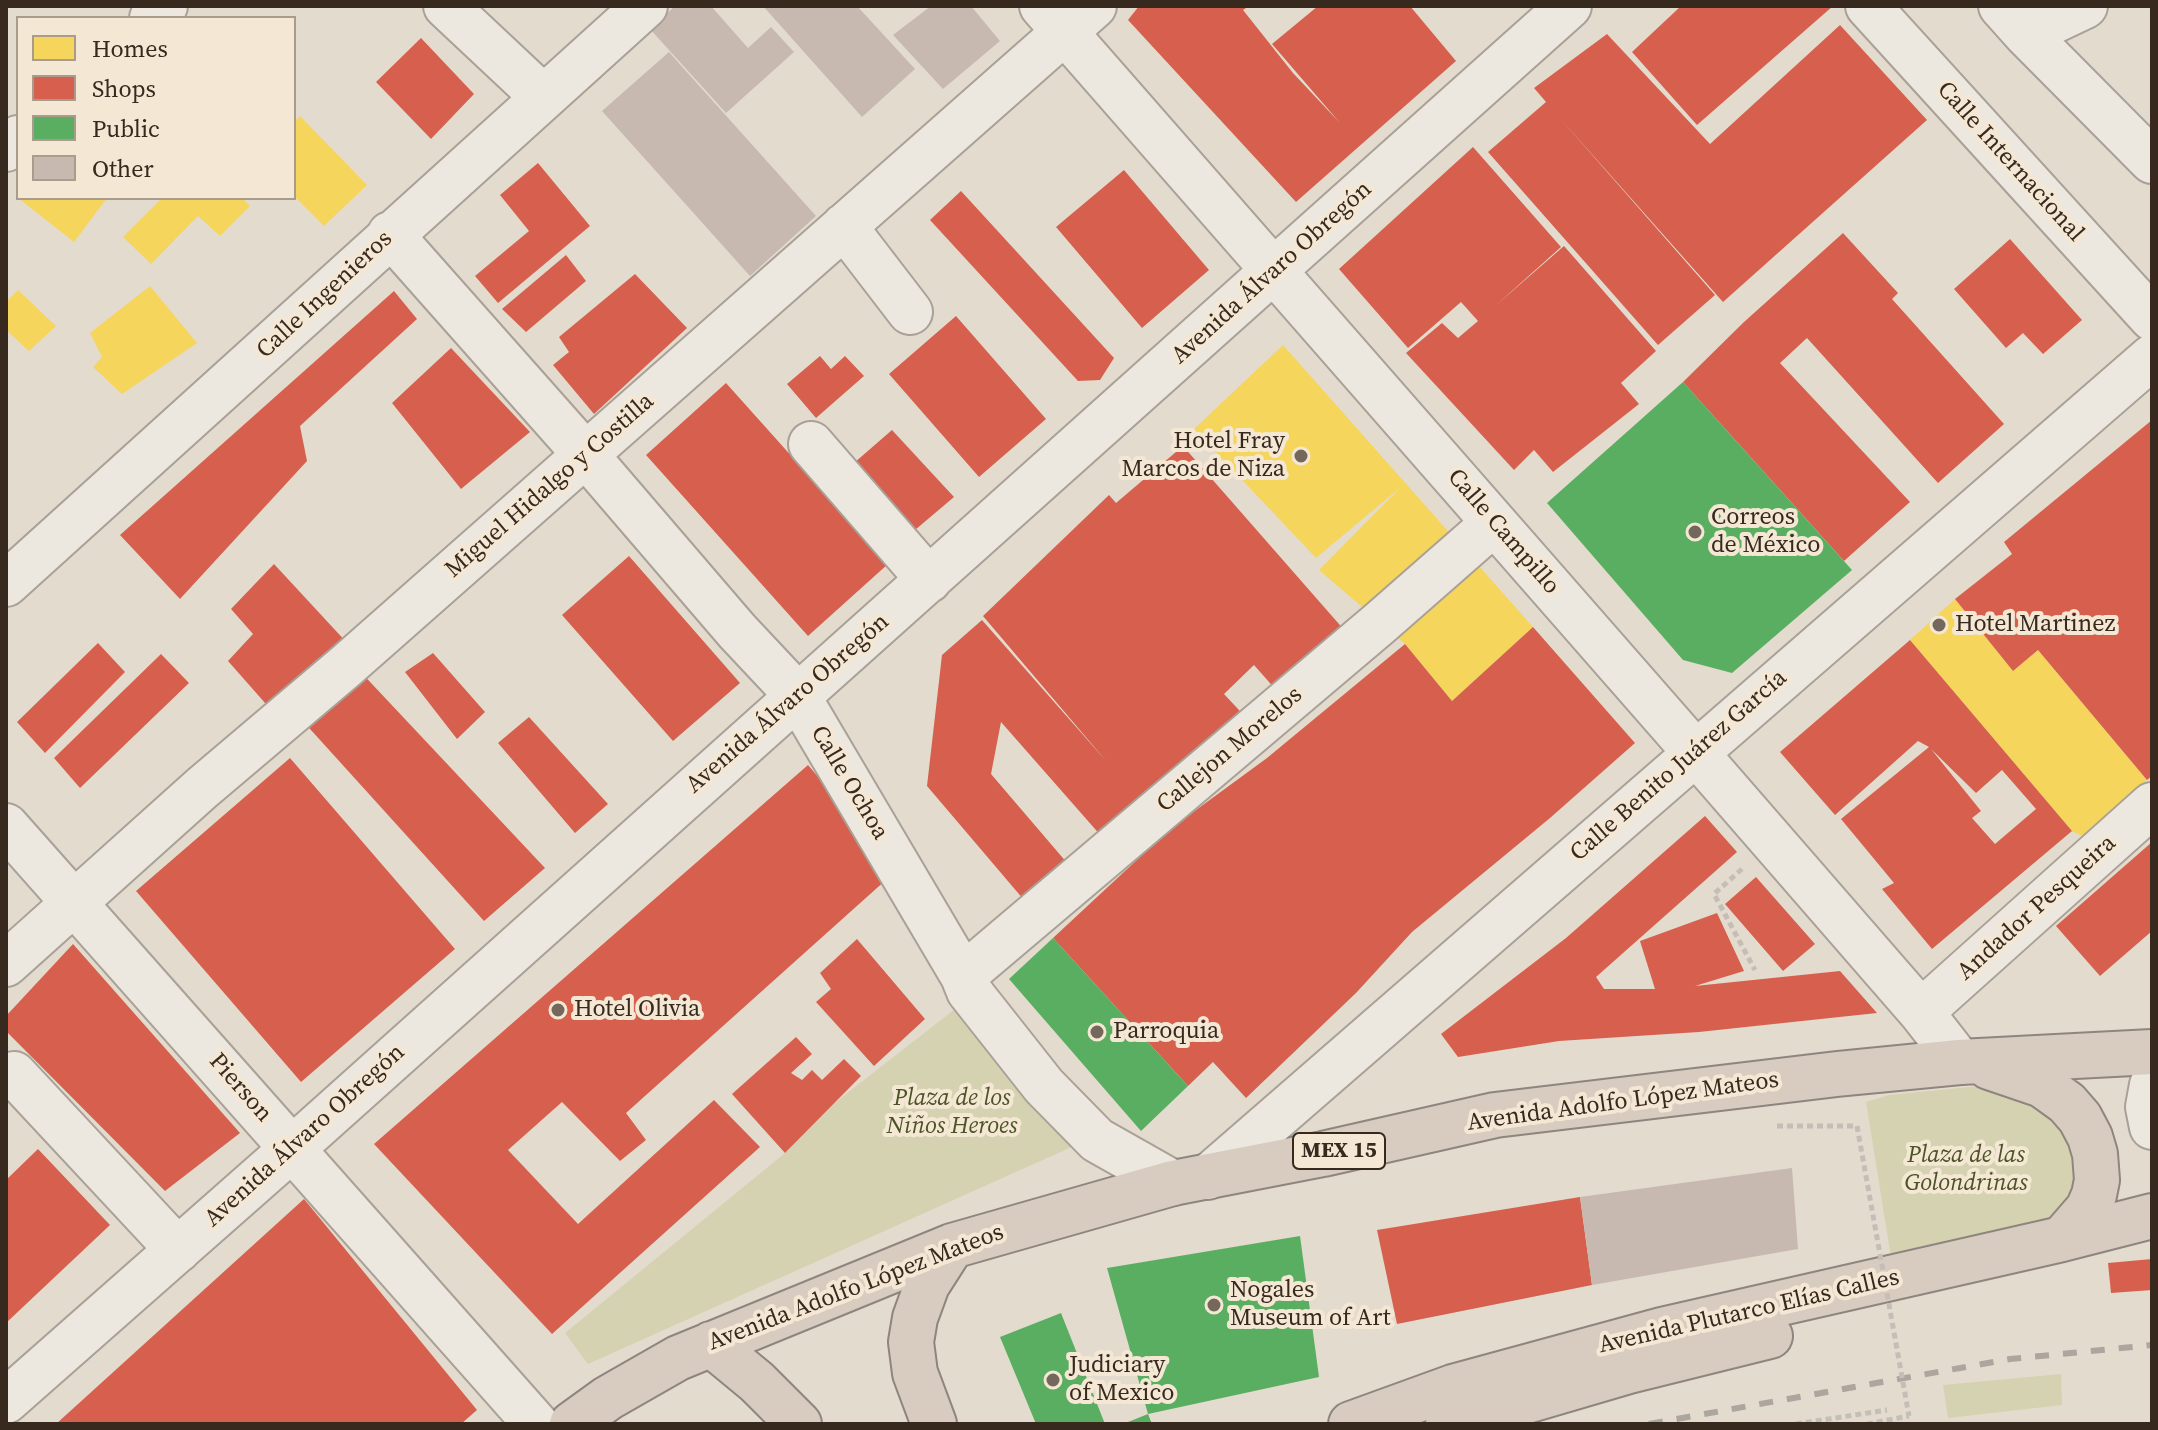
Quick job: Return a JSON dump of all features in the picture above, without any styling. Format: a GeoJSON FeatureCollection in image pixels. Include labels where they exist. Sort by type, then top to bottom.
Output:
{"type":"FeatureCollection","features":[{"type":"Feature","properties":{"kind":"highway","name":"Avenida Adolfo López Mateos"},"geometry":{"type":"LineString","coordinates":[[572,1424],[608,1398],[678,1358],[952,1246],[1190,1180],[1495,1115],[1837,1074],[1965,1062],[2152,1052]]}},
{"type":"Feature","properties":{"kind":"highway"},"geometry":{"type":"LineString","coordinates":[[1965,1062],[2012,1073],[2042,1085],[2067,1103],[2080,1118],[2095,1154],[2097,1180],[2088,1209],[2062,1239]]}},
{"type":"Feature","properties":{"kind":"highway","name":"Avenida Plutarco Elías Calles"},"geometry":{"type":"LineString","coordinates":[[1351,1424],[1453,1387],[1662,1330],[2152,1216]]}},
{"type":"Feature","properties":{"kind":"highway"},"geometry":{"type":"LineString","coordinates":[[1448,1424],[1629,1371],[2152,1239]]}},
{"type":"Feature","properties":{"kind":"highway"},"geometry":{"type":"LineString","coordinates":[[934,1424],[915,1373],[911,1342],[915,1318],[927,1285],[952,1246]]}},
{"type":"Feature","properties":{"kind":"highway"},"geometry":{"type":"LineString","coordinates":[[711,1344],[757,1382],[799,1424]]}},
{"type":"Feature","properties":{"kind":"street"},"geometry":{"type":"LineString","coordinates":[[446,6],[543,97]]}},
{"type":"Feature","properties":{"kind":"street","name":"Calle Ingenieros"},"geometry":{"type":"LineString","coordinates":[[6,584],[645,6]]}},
{"type":"Feature","properties":{"kind":"street","name":"Avenida Álvaro Obregón"},"geometry":{"type":"LineString","coordinates":[[6,1401],[1569,6]]}},
{"type":"Feature","properties":{"kind":"street","name":"Calle Internacional"},"geometry":{"type":"LineString","coordinates":[[1868,6],[2152,318]]}},
{"type":"Feature","properties":{"kind":"street"},"geometry":{"type":"LineString","coordinates":[[2014,20],[2085,6]]}},
{"type":"Feature","properties":{"kind":"street","name":"Calle Campillo"},"geometry":{"type":"LineString","coordinates":[[1066,15],[1274,272],[1965,1062]]}},
{"type":"Feature","properties":{"kind":"street","name":"Miguel Hidalgo y Costilla"},"geometry":{"type":"LineString","coordinates":[[6,964],[844,226],[1066,15]]}},
{"type":"Feature","properties":{"kind":"street"},"geometry":{"type":"LineString","coordinates":[[2014,20],[2152,161]]}},
{"type":"Feature","properties":{"kind":"street"},"geometry":{"type":"LineString","coordinates":[[844,226],[910,312]]}},
{"type":"Feature","properties":{"kind":"street","name":"Calle Ochoa"},"geometry":{"type":"LineString","coordinates":[[390,234],[737,631],[797,695],[979,1008],[1044,1086],[1097,1140],[1190,1180]]}},
{"type":"Feature","properties":{"kind":"street","name":"Calle Benito Juárez García"},"geometry":{"type":"LineString","coordinates":[[1190,1180],[1695,752],[2152,357]]}},
{"type":"Feature","properties":{"kind":"street"},"geometry":{"type":"LineString","coordinates":[[811,444],[929,580]]}},
{"type":"Feature","properties":{"kind":"street","name":"Callejon Morelos"},"geometry":{"type":"LineString","coordinates":[[963,976],[1494,523]]}},
{"type":"Feature","properties":{"kind":"street","name":"Andador Pesqueira"},"geometry":{"type":"LineString","coordinates":[[1921,1012],[2152,805]]}},
{"type":"Feature","properties":{"kind":"street","name":"Pierson"},"geometry":{"type":"LineString","coordinates":[[6,826],[536,1424]]}},
{"type":"Feature","properties":{"kind":"street"},"geometry":{"type":"LineString","coordinates":[[14,1074],[178,1250]]}},
{"type":"Feature","properties":{"kind":"street"},"geometry":{"type":"LineString","coordinates":[[2152,1085],[2148,1107],[2152,1127]]}},
{"type":"Feature","properties":{"kind":"path"},"geometry":{"type":"LineString","coordinates":[[1755,970],[1714,894],[1772,841]]}},
{"type":"Feature","properties":{"kind":"path"},"geometry":{"type":"LineString","coordinates":[[1857,1126],[1909,1416],[1867,1424]]}},
{"type":"Feature","properties":{"kind":"path"},"geometry":{"type":"LineString","coordinates":[[1796,1424],[1887,1410]]}},
{"type":"Feature","properties":{"kind":"green space","name":"Plaza de los Niños Heroes"},"geometry":{"type":"Polygon","coordinates":[[[964,1002],[1085,1141],[588,1364],[565,1333],[785,1153],[828,1108],[964,1002]]]}},
{"type":"Feature","properties":{"kind":"green space","name":"Plaza de las Golondrinas"},"geometry":{"type":"Polygon","coordinates":[[[1980,1086],[2040,1088],[2093,1153],[2057,1235],[1893,1270],[1866,1102],[1889,1095],[1980,1086]]]}},
{"type":"Feature","properties":{"kind":"green space"},"geometry":{"type":"Polygon","coordinates":[[[2061,1374],[2062,1405],[1948,1418],[1943,1385],[2061,1374]]]}},
{"type":"Feature","properties":{"kind":"building: Homes"},"geometry":{"type":"Polygon","coordinates":[[[300,116],[367,185],[324,226],[296,198],[296,120],[300,116]]]}},
{"type":"Feature","properties":{"kind":"building: Homes"},"geometry":{"type":"Polygon","coordinates":[[[21,200],[106,200],[74,242],[21,200]]]}},
{"type":"Feature","properties":{"kind":"building: Homes"},"geometry":{"type":"Polygon","coordinates":[[[160,200],[244,200],[250,206],[220,236],[198,216],[151,264],[123,237],[160,200]]]}},
{"type":"Feature","properties":{"kind":"building: Homes"},"geometry":{"type":"Polygon","coordinates":[[[150,286],[197,343],[122,394],[93,367],[102,357],[90,333],[150,286]]]}},
{"type":"Feature","properties":{"kind":"building: Homes"},"geometry":{"type":"Polygon","coordinates":[[[18,290],[56,326],[29,351],[6,330],[6,302],[18,290]]]}},
{"type":"Feature","properties":{"kind":"building: Homes"},"geometry":{"type":"Polygon","coordinates":[[[1283,345],[1533,627],[1452,701],[1405,644],[1319,570],[1401,487],[1316,558],[1194,429],[1283,345]]]}},
{"type":"Feature","properties":{"kind":"building: Homes"},"geometry":{"type":"Polygon","coordinates":[[[1955,599],[2013,671],[2038,650],[2147,780],[2082,836],[2072,831],[1910,640],[1955,599]]]}},
{"type":"Feature","properties":{"kind":"building: Shops"},"geometry":{"type":"Polygon","coordinates":[[[1139,6],[1249,6],[1243,10],[1293,73],[1340,123],[1272,44],[1318,6],[1410,6],[1456,61],[1296,202],[1128,20],[1139,6]]]}},
{"type":"Feature","properties":{"kind":"building: Shops"},"geometry":{"type":"Polygon","coordinates":[[[1681,6],[1833,6],[1697,125],[1632,52],[1681,6]]]}},
{"type":"Feature","properties":{"kind":"building: Shops"},"geometry":{"type":"Polygon","coordinates":[[[1840,25],[1927,120],[1723,302],[1558,116],[1715,295],[1658,345],[1488,152],[1546,102],[1534,88],[1607,34],[1710,144],[1840,25]]]}},
{"type":"Feature","properties":{"kind":"building: Shops"},"geometry":{"type":"Polygon","coordinates":[[[421,38],[474,94],[431,139],[376,82],[421,38]]]}},
{"type":"Feature","properties":{"kind":"building: Shops"},"geometry":{"type":"Polygon","coordinates":[[[1473,147],[1561,247],[1494,307],[1564,246],[1656,351],[1621,383],[1639,404],[1553,472],[1534,450],[1514,470],[1406,353],[1442,323],[1458,338],[1478,321],[1461,302],[1408,348],[1339,269],[1473,147]]]}},
{"type":"Feature","properties":{"kind":"building: Shops"},"geometry":{"type":"Polygon","coordinates":[[[538,163],[590,226],[498,303],[475,276],[529,231],[500,195],[538,163]]]}},
{"type":"Feature","properties":{"kind":"building: Shops"},"geometry":{"type":"Polygon","coordinates":[[[1124,170],[1209,270],[1142,328],[1056,227],[1124,170]]]}},
{"type":"Feature","properties":{"kind":"building: Shops"},"geometry":{"type":"Polygon","coordinates":[[[961,191],[1114,358],[1100,380],[1078,381],[930,220],[961,191]]]}},
{"type":"Feature","properties":{"kind":"building: Shops"},"geometry":{"type":"Polygon","coordinates":[[[1843,233],[1898,293],[1892,299],[2004,424],[1938,483],[1807,338],[1780,363],[1910,502],[1844,561],[1683,382],[1843,233]]]}},
{"type":"Feature","properties":{"kind":"building: Shops"},"geometry":{"type":"Polygon","coordinates":[[[2010,239],[2082,320],[2043,354],[2023,333],[2006,348],[1954,289],[2010,239]]]}},
{"type":"Feature","properties":{"kind":"building: Shops"},"geometry":{"type":"Polygon","coordinates":[[[566,255],[586,281],[526,332],[502,309],[566,255]]]}},
{"type":"Feature","properties":{"kind":"building: Shops"},"geometry":{"type":"Polygon","coordinates":[[[635,274],[687,328],[594,414],[553,365],[569,352],[559,337],[635,274]]]}},
{"type":"Feature","properties":{"kind":"building: Shops"},"geometry":{"type":"Polygon","coordinates":[[[394,291],[417,319],[300,426],[307,461],[180,599],[120,535],[394,291]]]}},
{"type":"Feature","properties":{"kind":"building: Shops"},"geometry":{"type":"Polygon","coordinates":[[[956,316],[1046,419],[979,477],[889,374],[956,316]]]}},
{"type":"Feature","properties":{"kind":"building: Shops"},"geometry":{"type":"Polygon","coordinates":[[[451,348],[530,432],[461,489],[392,403],[451,348]]]}},
{"type":"Feature","properties":{"kind":"building: Shops"},"geometry":{"type":"Polygon","coordinates":[[[820,356],[831,369],[845,356],[864,376],[816,418],[787,384],[820,356]]]}},
{"type":"Feature","properties":{"kind":"building: Shops"},"geometry":{"type":"Polygon","coordinates":[[[726,383],[888,564],[808,636],[646,455],[726,383]]]}},
{"type":"Feature","properties":{"kind":"building: Shops"},"geometry":{"type":"Polygon","coordinates":[[[2152,420],[2152,776],[2147,780],[2038,650],[2013,671],[1955,599],[2012,554],[2004,542],[2152,420]]]}},
{"type":"Feature","properties":{"kind":"building: Shops"},"geometry":{"type":"Polygon","coordinates":[[[892,430],[954,497],[915,530],[854,463],[892,430]]]}},
{"type":"Feature","properties":{"kind":"building: Shops"},"geometry":{"type":"Polygon","coordinates":[[[1183,446],[1367,656],[1299,716],[1254,665],[1224,694],[1252,724],[1117,854],[1001,722],[991,774],[1068,864],[1024,900],[927,786],[942,655],[982,620],[1107,762],[983,616],[1109,495],[1116,503],[1183,446]]]}},
{"type":"Feature","properties":{"kind":"building: Shops"},"geometry":{"type":"Polygon","coordinates":[[[629,556],[740,683],[673,741],[562,615],[629,556]]]}},
{"type":"Feature","properties":{"kind":"building: Shops"},"geometry":{"type":"Polygon","coordinates":[[[274,564],[349,645],[273,712],[228,661],[253,634],[231,609],[274,564]]]}},
{"type":"Feature","properties":{"kind":"building: Shops"},"geometry":{"type":"Polygon","coordinates":[[[1533,627],[1635,743],[1412,932],[1356,993],[1246,1098],[1213,1062],[1188,1086],[1053,938],[1154,844],[1267,758],[1405,644],[1452,701],[1533,627]]]}},
{"type":"Feature","properties":{"kind":"building: Shops"},"geometry":{"type":"Polygon","coordinates":[[[1910,640],[2072,831],[1932,949],[1882,889],[1894,883],[1841,819],[1929,747],[1918,741],[1835,815],[1780,752],[1910,640]],[[1931,749],[1981,811],[1972,818],[1995,844],[2036,809],[2002,770],[1976,793],[1931,749]]]}},
{"type":"Feature","properties":{"kind":"building: Shops"},"geometry":{"type":"Polygon","coordinates":[[[98,643],[125,672],[45,753],[17,722],[98,643]]]}},
{"type":"Feature","properties":{"kind":"building: Shops"},"geometry":{"type":"Polygon","coordinates":[[[433,653],[485,712],[457,739],[405,672],[433,653]]]}},
{"type":"Feature","properties":{"kind":"building: Shops"},"geometry":{"type":"Polygon","coordinates":[[[161,654],[189,683],[80,788],[54,758],[161,654]]]}},
{"type":"Feature","properties":{"kind":"building: Shops"},"geometry":{"type":"Polygon","coordinates":[[[356,667],[545,868],[484,921],[301,719],[356,667]]]}},
{"type":"Feature","properties":{"kind":"building: Shops"},"geometry":{"type":"Polygon","coordinates":[[[529,717],[608,804],[575,833],[498,743],[529,717]]]}},
{"type":"Feature","properties":{"kind":"building: Shops"},"geometry":{"type":"Polygon","coordinates":[[[290,758],[455,949],[301,1082],[136,891],[290,758]]]}},
{"type":"Feature","properties":{"kind":"building: Shops"},"geometry":{"type":"Polygon","coordinates":[[[808,765],[897,870],[626,1113],[646,1140],[620,1161],[562,1102],[508,1150],[578,1224],[714,1100],[760,1147],[552,1334],[374,1144],[808,765]]]}},
{"type":"Feature","properties":{"kind":"building: Shops"},"geometry":{"type":"Polygon","coordinates":[[[1705,816],[1737,852],[1596,977],[1604,989],[1655,989],[1640,941],[1717,913],[1744,971],[1695,986],[1840,971],[1877,1013],[1699,1032],[1559,1041],[1458,1057],[1441,1034],[1566,938],[1705,816]]]}},
{"type":"Feature","properties":{"kind":"building: Shops"},"geometry":{"type":"Polygon","coordinates":[[[2152,842],[2152,931],[2100,976],[2056,926],[2152,842]]]}},
{"type":"Feature","properties":{"kind":"building: Shops"},"geometry":{"type":"Polygon","coordinates":[[[1756,877],[1815,944],[1783,971],[1725,904],[1756,877]]]}},
{"type":"Feature","properties":{"kind":"building: Shops"},"geometry":{"type":"Polygon","coordinates":[[[857,939],[925,1019],[874,1066],[816,1002],[831,989],[820,973],[857,939]]]}},
{"type":"Feature","properties":{"kind":"building: Shops"},"geometry":{"type":"Polygon","coordinates":[[[73,944],[240,1133],[165,1191],[6,1031],[6,1016],[73,944]]]}},
{"type":"Feature","properties":{"kind":"building: Shops"},"geometry":{"type":"Polygon","coordinates":[[[796,1037],[812,1054],[791,1073],[802,1080],[812,1070],[822,1080],[844,1059],[861,1076],[785,1153],[732,1094],[796,1037]]]}},
{"type":"Feature","properties":{"kind":"building: Shops"},"geometry":{"type":"Polygon","coordinates":[[[38,1149],[110,1225],[6,1323],[6,1180],[38,1149]]]}},
{"type":"Feature","properties":{"kind":"building: Shops"},"geometry":{"type":"Polygon","coordinates":[[[1580,1197],[1592,1285],[1397,1324],[1377,1230],[1580,1197]]]}},
{"type":"Feature","properties":{"kind":"building: Shops"},"geometry":{"type":"Polygon","coordinates":[[[304,1199],[477,1410],[461,1424],[56,1424],[304,1199]]]}},
{"type":"Feature","properties":{"kind":"building: Shops"},"geometry":{"type":"Polygon","coordinates":[[[2152,1259],[2152,1290],[2111,1293],[2108,1263],[2152,1259]]]}},
{"type":"Feature","properties":{"kind":"building: Public","name":"Correos de México"},"geometry":{"type":"Polygon","coordinates":[[[1683,382],[1852,570],[1732,673],[1683,660],[1547,503],[1683,382]]]}},
{"type":"Feature","properties":{"kind":"building: Public","name":"Parroquia"},"geometry":{"type":"Polygon","coordinates":[[[1053,938],[1188,1086],[1141,1131],[1009,979],[1053,938]]]}},
{"type":"Feature","properties":{"kind":"building: Public"},"geometry":{"type":"Polygon","coordinates":[[[1300,1236],[1319,1377],[1148,1414],[1107,1268],[1300,1236]]]}},
{"type":"Feature","properties":{"kind":"building: Public","name":"Judiciary of Mexico"},"geometry":{"type":"Polygon","coordinates":[[[1061,1313],[1105,1424],[1036,1424],[1000,1337],[1061,1313]]]}},
{"type":"Feature","properties":{"kind":"building: Public","name":"Judiciary of Mexico"},"geometry":{"type":"Polygon","coordinates":[[[1148,1414],[1152,1424],[1123,1424],[1148,1414]]]}},
{"type":"Feature","properties":{"kind":"building: Other"},"geometry":{"type":"Polygon","coordinates":[[[675,6],[711,6],[748,48],[771,27],[794,52],[726,113],[650,29],[675,6]]]}},
{"type":"Feature","properties":{"kind":"building: Other"},"geometry":{"type":"Polygon","coordinates":[[[763,6],[857,6],[915,69],[862,117],[763,6]]]}},
{"type":"Feature","properties":{"kind":"building: Other"},"geometry":{"type":"Polygon","coordinates":[[[931,6],[971,6],[1000,41],[943,89],[893,35],[931,6]]]}},
{"type":"Feature","properties":{"kind":"building: Other"},"geometry":{"type":"Polygon","coordinates":[[[669,52],[816,216],[750,276],[602,111],[669,52]]]}},
{"type":"Feature","properties":{"kind":"building: Other"},"geometry":{"type":"Polygon","coordinates":[[[1792,1168],[1798,1249],[1592,1285],[1580,1197],[1792,1168]]]}},
{"type":"Feature","properties":{"kind":"railway"},"geometry":{"type":"LineString","coordinates":[[1649,1424],[2010,1359],[2152,1345]]}},
{"type":"Feature","properties":{"kind":"place","name":"Hotel Fray Marcos de Niza"},"geometry":{"type":"Point","coordinates":[1301,456]}},
{"type":"Feature","properties":{"kind":"place","name":"Correos de México"},"geometry":{"type":"Point","coordinates":[1695,532]}},
{"type":"Feature","properties":{"kind":"place","name":"Hotel Martinez"},"geometry":{"type":"Point","coordinates":[1939,625]}},
{"type":"Feature","properties":{"kind":"place","name":"Hotel Olivia"},"geometry":{"type":"Point","coordinates":[558,1010]}},
{"type":"Feature","properties":{"kind":"place","name":"Parroquia"},"geometry":{"type":"Point","coordinates":[1097,1032]}},
{"type":"Feature","properties":{"kind":"place","name":"Nogales Museum of Art"},"geometry":{"type":"Point","coordinates":[1214,1305]}},
{"type":"Feature","properties":{"kind":"place","name":"Judiciary of Mexico"},"geometry":{"type":"Point","coordinates":[1053,1380]}}]}
